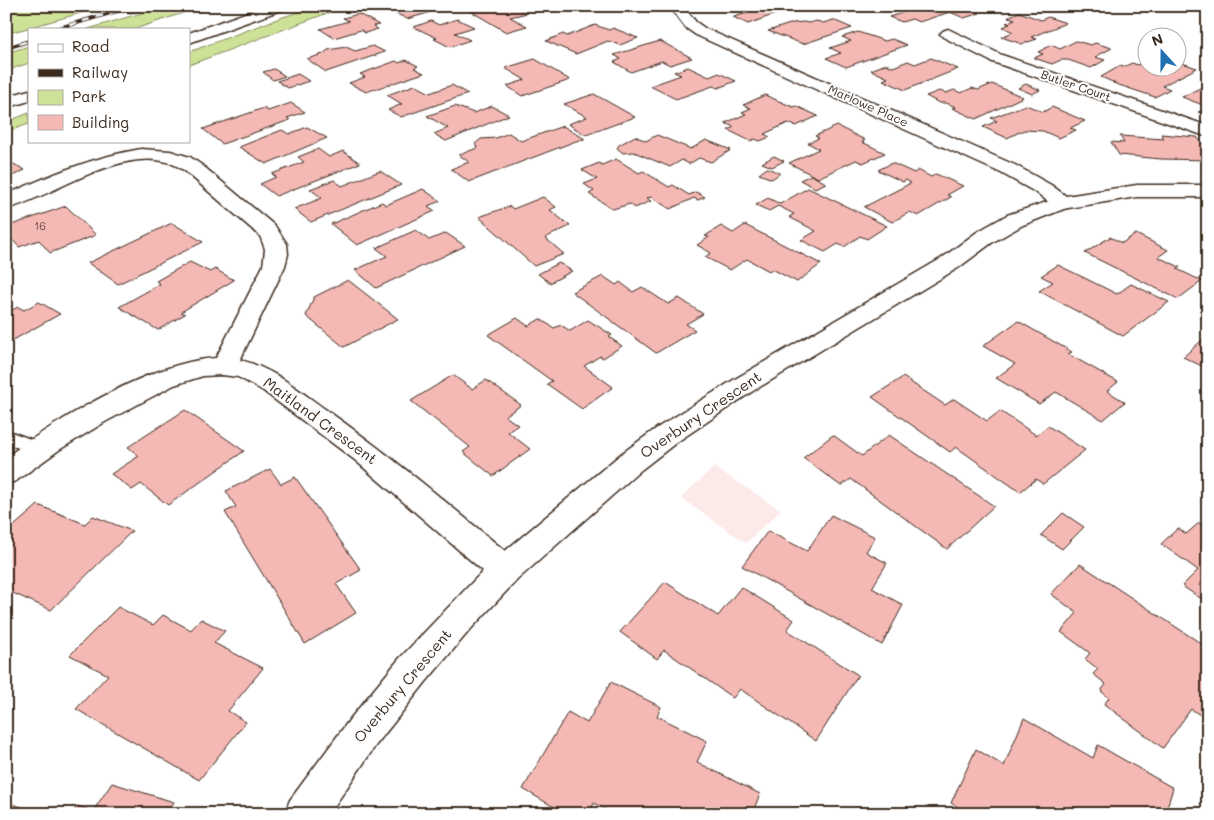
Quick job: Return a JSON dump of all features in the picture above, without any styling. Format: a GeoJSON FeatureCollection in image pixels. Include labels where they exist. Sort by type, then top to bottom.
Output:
{"type":"FeatureCollection","features":[{"type":"Feature","properties":{"kind":"main road"},"geometry":{"type":"LineString","coordinates":[[203,18],[238,6]]}},
{"type":"Feature","properties":{"kind":"main road"},"geometry":{"type":"LineString","coordinates":[[190,38],[279,6]]}},
{"type":"Feature","properties":{"kind":"main road","name":"Marlowe Place"},"geometry":{"type":"LineString","coordinates":[[680,6],[679,10],[683,17],[701,32],[1002,166],[1062,202]]}},
{"type":"Feature","properties":{"kind":"main road","name":"Butler Court"},"geometry":{"type":"LineString","coordinates":[[948,34],[996,58],[1208,132]]}},
{"type":"Feature","properties":{"kind":"main road"},"geometry":{"type":"LineString","coordinates":[[6,103],[28,95]]}},
{"type":"Feature","properties":{"kind":"main road"},"geometry":{"type":"LineString","coordinates":[[6,203],[98,163],[115,159],[133,156],[170,157],[193,168],[263,226],[276,244],[278,255],[224,367]]}},
{"type":"Feature","properties":{"kind":"main road","name":"Overbury Crescent"},"geometry":{"type":"LineString","coordinates":[[304,814],[363,732],[412,671],[505,570],[631,462],[667,435],[744,385],[950,263],[985,237],[1015,220],[1062,202],[1137,191],[1208,191]]}},
{"type":"Feature","properties":{"kind":"main road","name":"Maitland Crescent"},"geometry":{"type":"LineString","coordinates":[[6,473],[38,449],[146,386],[183,372],[224,367],[241,369],[257,375],[334,429],[401,481],[505,570]]}},
{"type":"Feature","properties":{"kind":"lane"},"geometry":{"type":"LineString","coordinates":[[6,436],[38,449]]}},
{"type":"Feature","properties":{"kind":"shaded area"},"geometry":{"type":"Polygon","coordinates":[[[714,467],[781,510],[746,543],[681,498],[714,467]]]}},
{"type":"Feature","properties":{"kind":"green space"},"geometry":{"type":"Polygon","coordinates":[[[6,6],[106,6],[6,34],[6,6]]]}},
{"type":"Feature","properties":{"kind":"green space"},"geometry":{"type":"Polygon","coordinates":[[[165,6],[204,6],[138,28],[91,28],[165,6]]]}},
{"type":"Feature","properties":{"kind":"green space"},"geometry":{"type":"Polygon","coordinates":[[[317,6],[346,6],[190,65],[190,52],[317,6]]]}},
{"type":"Feature","properties":{"kind":"green space"},"geometry":{"type":"Polygon","coordinates":[[[28,46],[28,63],[6,71],[6,53],[28,46]]]}},
{"type":"Feature","properties":{"kind":"green space"},"geometry":{"type":"Polygon","coordinates":[[[28,113],[28,124],[6,132],[6,122],[28,113]]]}},
{"type":"Feature","properties":{"kind":"building"},"geometry":{"type":"Polygon","coordinates":[[[462,6],[514,6],[527,13],[510,17],[527,26],[506,32],[462,6]]]}},
{"type":"Feature","properties":{"kind":"building"},"geometry":{"type":"Polygon","coordinates":[[[726,6],[795,7],[748,24],[733,17],[748,13],[739,12],[726,6]]]}},
{"type":"Feature","properties":{"kind":"building"},"geometry":{"type":"Polygon","coordinates":[[[924,6],[964,6],[980,13],[964,18],[950,12],[919,22],[912,19],[902,22],[889,17],[924,6]]]}},
{"type":"Feature","properties":{"kind":"building"},"geometry":{"type":"Polygon","coordinates":[[[416,7],[428,13],[407,19],[395,13],[416,7]]]}},
{"type":"Feature","properties":{"kind":"building"},"geometry":{"type":"Polygon","coordinates":[[[1019,12],[1041,20],[1048,17],[1066,23],[1031,37],[1037,39],[1022,44],[1001,37],[1013,32],[1003,27],[1010,24],[1006,23],[1015,19],[1008,17],[1019,12]]]}},
{"type":"Feature","properties":{"kind":"building"},"geometry":{"type":"Polygon","coordinates":[[[359,14],[379,25],[373,26],[378,29],[365,33],[361,30],[334,38],[320,29],[349,21],[343,18],[359,14]]]}},
{"type":"Feature","properties":{"kind":"building"},"geometry":{"type":"Polygon","coordinates":[[[457,19],[474,27],[455,33],[470,40],[450,47],[434,39],[437,38],[414,27],[431,21],[439,25],[457,19]]]}},
{"type":"Feature","properties":{"kind":"building"},"geometry":{"type":"Polygon","coordinates":[[[833,20],[852,28],[803,44],[768,31],[793,23],[817,21],[823,23],[833,20]]]}},
{"type":"Feature","properties":{"kind":"building"},"geometry":{"type":"Polygon","coordinates":[[[595,25],[609,30],[613,28],[638,38],[620,45],[608,41],[576,54],[546,41],[563,34],[567,36],[595,25]]]}},
{"type":"Feature","properties":{"kind":"building"},"geometry":{"type":"Polygon","coordinates":[[[858,32],[885,41],[892,39],[907,45],[846,67],[826,58],[841,53],[830,48],[851,41],[842,37],[858,32]]]}},
{"type":"Feature","properties":{"kind":"building"},"geometry":{"type":"Polygon","coordinates":[[[660,41],[692,58],[670,65],[662,61],[631,72],[614,62],[621,59],[614,55],[660,41]]]}},
{"type":"Feature","properties":{"kind":"building"},"geometry":{"type":"Polygon","coordinates":[[[1076,41],[1091,45],[1095,43],[1112,48],[1095,57],[1105,60],[1091,68],[1068,60],[1061,60],[1052,64],[1034,58],[1043,54],[1038,52],[1051,45],[1060,49],[1076,41]]]}},
{"type":"Feature","properties":{"kind":"building"},"geometry":{"type":"Polygon","coordinates":[[[373,46],[385,52],[326,72],[307,59],[323,54],[328,50],[346,47],[355,51],[373,46]]]}},
{"type":"Feature","properties":{"kind":"building"},"geometry":{"type":"Polygon","coordinates":[[[931,58],[958,69],[905,90],[883,80],[888,78],[871,70],[886,64],[893,67],[908,61],[915,64],[931,58]]]}},
{"type":"Feature","properties":{"kind":"building"},"geometry":{"type":"Polygon","coordinates":[[[535,59],[570,80],[522,96],[507,86],[525,80],[505,68],[535,59]]]}},
{"type":"Feature","properties":{"kind":"building"},"geometry":{"type":"Polygon","coordinates":[[[406,60],[418,66],[414,68],[424,73],[366,92],[349,83],[365,77],[360,74],[396,61],[399,63],[406,60]]]}},
{"type":"Feature","properties":{"kind":"building"},"geometry":{"type":"Polygon","coordinates":[[[1132,63],[1136,64],[1136,78],[1178,78],[1162,86],[1170,89],[1155,97],[1101,77],[1120,66],[1123,67],[1132,63]]]}},
{"type":"Feature","properties":{"kind":"building"},"geometry":{"type":"Polygon","coordinates":[[[1186,64],[1197,68],[1186,74],[1186,64]]]}},
{"type":"Feature","properties":{"kind":"building"},"geometry":{"type":"Polygon","coordinates":[[[688,67],[709,77],[719,73],[736,81],[718,88],[713,86],[676,99],[650,86],[681,75],[674,72],[688,67]]]}},
{"type":"Feature","properties":{"kind":"building"},"geometry":{"type":"Polygon","coordinates":[[[274,69],[285,76],[273,80],[263,72],[274,69]]]}},
{"type":"Feature","properties":{"kind":"building"},"geometry":{"type":"Polygon","coordinates":[[[298,74],[309,81],[288,88],[277,81],[298,74]]]}},
{"type":"Feature","properties":{"kind":"building"},"geometry":{"type":"Polygon","coordinates":[[[992,84],[1023,97],[976,119],[952,108],[956,107],[946,103],[939,103],[926,96],[939,91],[946,93],[954,90],[961,93],[972,88],[978,90],[992,84]]]}},
{"type":"Feature","properties":{"kind":"building"},"geometry":{"type":"Polygon","coordinates":[[[1026,84],[1040,90],[1032,94],[1018,88],[1026,84]]]}},
{"type":"Feature","properties":{"kind":"building"},"geometry":{"type":"Polygon","coordinates":[[[1208,84],[1208,107],[1182,97],[1208,84]]]}},
{"type":"Feature","properties":{"kind":"building"},"geometry":{"type":"Polygon","coordinates":[[[415,85],[430,93],[452,85],[468,94],[401,117],[388,110],[402,104],[387,95],[415,85]]]}},
{"type":"Feature","properties":{"kind":"building"},"geometry":{"type":"Polygon","coordinates":[[[594,94],[635,117],[586,135],[568,124],[587,117],[564,104],[594,94]]]}},
{"type":"Feature","properties":{"kind":"building"},"geometry":{"type":"Polygon","coordinates":[[[765,95],[818,116],[796,126],[788,123],[764,134],[770,137],[760,141],[755,139],[750,141],[728,130],[734,127],[725,123],[746,114],[742,112],[751,108],[743,105],[765,95]]]}},
{"type":"Feature","properties":{"kind":"building"},"geometry":{"type":"Polygon","coordinates":[[[291,103],[305,112],[287,118],[290,120],[222,144],[203,129],[264,108],[268,111],[291,103]]]}},
{"type":"Feature","properties":{"kind":"building"},"geometry":{"type":"Polygon","coordinates":[[[1026,105],[1043,112],[1052,107],[1085,121],[1070,128],[1076,130],[1059,138],[1043,131],[1024,130],[1007,138],[983,127],[997,121],[991,118],[1026,105]]]}},
{"type":"Feature","properties":{"kind":"building"},"geometry":{"type":"Polygon","coordinates":[[[455,106],[474,113],[492,106],[509,115],[446,141],[434,134],[448,128],[427,116],[455,106]]]}},
{"type":"Feature","properties":{"kind":"building"},"geometry":{"type":"Polygon","coordinates":[[[1208,107],[1208,116],[1198,112],[1208,107]]]}},
{"type":"Feature","properties":{"kind":"building"},"geometry":{"type":"Polygon","coordinates":[[[563,126],[585,139],[469,182],[451,169],[469,162],[459,155],[477,148],[475,144],[481,139],[496,138],[509,133],[521,141],[563,126]]]}},
{"type":"Feature","properties":{"kind":"building"},"geometry":{"type":"Polygon","coordinates":[[[837,126],[865,140],[862,142],[885,153],[863,163],[856,160],[818,178],[789,163],[819,149],[808,143],[819,138],[815,136],[837,126]]]}},
{"type":"Feature","properties":{"kind":"building"},"geometry":{"type":"Polygon","coordinates":[[[307,127],[327,138],[266,164],[239,147],[282,130],[289,134],[307,127]]]}},
{"type":"Feature","properties":{"kind":"building"},"geometry":{"type":"Polygon","coordinates":[[[1161,134],[1197,137],[1203,144],[1208,145],[1208,160],[1161,159],[1119,155],[1111,142],[1124,143],[1120,136],[1164,139],[1161,134]]]}},
{"type":"Feature","properties":{"kind":"building"},"geometry":{"type":"Polygon","coordinates":[[[657,135],[691,149],[706,140],[731,150],[711,162],[699,158],[689,164],[682,160],[670,167],[634,152],[623,153],[617,148],[635,136],[646,141],[657,135]]]}},
{"type":"Feature","properties":{"kind":"building"},"geometry":{"type":"Polygon","coordinates":[[[318,149],[329,157],[343,151],[360,163],[276,196],[260,184],[276,177],[272,174],[304,162],[298,157],[318,149]]]}},
{"type":"Feature","properties":{"kind":"building"},"geometry":{"type":"Polygon","coordinates":[[[774,156],[784,161],[772,167],[762,163],[774,156]]]}},
{"type":"Feature","properties":{"kind":"building"},"geometry":{"type":"Polygon","coordinates":[[[616,159],[639,173],[643,171],[669,187],[673,185],[689,195],[696,192],[705,197],[698,200],[694,198],[670,209],[651,197],[647,198],[651,201],[635,208],[630,204],[613,209],[589,194],[594,191],[584,184],[597,179],[582,170],[616,159]]]}},
{"type":"Feature","properties":{"kind":"building"},"geometry":{"type":"Polygon","coordinates":[[[6,160],[25,170],[6,179],[6,160]]]}},
{"type":"Feature","properties":{"kind":"building"},"geometry":{"type":"Polygon","coordinates":[[[892,163],[914,173],[918,170],[931,177],[936,174],[963,186],[947,195],[951,197],[918,216],[910,212],[892,222],[864,207],[911,183],[906,180],[903,182],[878,170],[892,163]]]}},
{"type":"Feature","properties":{"kind":"building"},"geometry":{"type":"Polygon","coordinates":[[[767,168],[780,173],[772,179],[759,174],[767,168]]]}},
{"type":"Feature","properties":{"kind":"building"},"geometry":{"type":"Polygon","coordinates":[[[380,171],[401,185],[311,222],[294,209],[322,198],[310,189],[334,180],[342,186],[380,171]]]}},
{"type":"Feature","properties":{"kind":"building"},"geometry":{"type":"Polygon","coordinates":[[[811,175],[826,183],[815,188],[800,180],[811,175]]]}},
{"type":"Feature","properties":{"kind":"building"},"geometry":{"type":"Polygon","coordinates":[[[808,188],[887,226],[867,239],[860,236],[844,247],[838,244],[825,252],[801,240],[816,231],[789,217],[794,214],[778,206],[769,211],[756,205],[768,198],[780,204],[808,188]]]}},
{"type":"Feature","properties":{"kind":"building"},"geometry":{"type":"Polygon","coordinates":[[[423,189],[440,201],[428,206],[435,211],[357,245],[331,224],[382,202],[386,205],[423,189]]]}},
{"type":"Feature","properties":{"kind":"building"},"geometry":{"type":"Polygon","coordinates":[[[543,197],[556,207],[550,210],[570,226],[545,238],[564,254],[534,266],[479,217],[510,206],[513,209],[543,197]]]}},
{"type":"Feature","properties":{"kind":"building"},"geometry":{"type":"Polygon","coordinates":[[[66,206],[96,235],[50,253],[39,240],[19,247],[6,233],[6,227],[66,206]]]}},
{"type":"Feature","properties":{"kind":"building"},"geometry":{"type":"Polygon","coordinates":[[[172,223],[203,242],[118,284],[88,263],[172,223]]]}},
{"type":"Feature","properties":{"kind":"building"},"geometry":{"type":"Polygon","coordinates":[[[745,225],[821,264],[797,282],[772,269],[769,271],[747,259],[730,270],[705,257],[711,253],[697,245],[709,237],[705,236],[721,226],[733,233],[745,225]]]}},
{"type":"Feature","properties":{"kind":"building"},"geometry":{"type":"Polygon","coordinates":[[[416,230],[429,240],[446,233],[465,246],[376,288],[355,270],[387,256],[376,248],[416,230]]]}},
{"type":"Feature","properties":{"kind":"building"},"geometry":{"type":"Polygon","coordinates":[[[1136,234],[1168,250],[1158,257],[1180,267],[1177,269],[1202,281],[1178,299],[1085,253],[1110,237],[1122,243],[1136,234]]]}},
{"type":"Feature","properties":{"kind":"building"},"geometry":{"type":"Polygon","coordinates":[[[190,262],[210,272],[215,269],[234,280],[181,312],[185,314],[158,330],[119,307],[160,284],[156,281],[190,262]]]}},
{"type":"Feature","properties":{"kind":"building"},"geometry":{"type":"Polygon","coordinates":[[[559,263],[572,271],[550,283],[538,274],[559,263]]]}},
{"type":"Feature","properties":{"kind":"building"},"geometry":{"type":"Polygon","coordinates":[[[1058,265],[1117,294],[1131,284],[1169,302],[1123,336],[1039,291],[1053,282],[1041,276],[1058,265]]]}},
{"type":"Feature","properties":{"kind":"building"},"geometry":{"type":"Polygon","coordinates":[[[603,276],[616,285],[620,282],[633,292],[642,287],[668,304],[679,298],[703,314],[686,324],[695,330],[656,353],[572,292],[603,276]]]}},
{"type":"Feature","properties":{"kind":"building"},"geometry":{"type":"Polygon","coordinates":[[[348,280],[398,319],[344,347],[306,316],[314,297],[348,280]]]}},
{"type":"Feature","properties":{"kind":"building"},"geometry":{"type":"Polygon","coordinates":[[[39,302],[60,314],[6,344],[6,313],[18,307],[24,310],[39,302]]]}},
{"type":"Feature","properties":{"kind":"building"},"geometry":{"type":"Polygon","coordinates":[[[517,318],[528,326],[540,319],[554,328],[561,325],[570,331],[588,320],[612,335],[609,337],[622,346],[603,358],[600,356],[584,366],[613,387],[582,409],[547,384],[552,381],[488,335],[517,318]]]}},
{"type":"Feature","properties":{"kind":"building"},"geometry":{"type":"Polygon","coordinates":[[[1018,321],[1072,352],[1068,354],[1118,382],[1107,391],[1125,402],[1103,420],[1056,392],[1039,404],[996,378],[1015,364],[983,346],[1018,321]]]}},
{"type":"Feature","properties":{"kind":"building"},"geometry":{"type":"Polygon","coordinates":[[[1208,335],[1208,369],[1183,357],[1208,335]]]}},
{"type":"Feature","properties":{"kind":"building"},"geometry":{"type":"Polygon","coordinates":[[[453,375],[472,389],[486,380],[521,405],[505,416],[518,425],[508,432],[530,449],[493,476],[463,452],[470,447],[411,401],[453,375]]]}},
{"type":"Feature","properties":{"kind":"building"},"geometry":{"type":"Polygon","coordinates":[[[903,377],[945,405],[954,399],[987,421],[1000,411],[1036,435],[1048,426],[1085,450],[1043,484],[1036,479],[1020,492],[956,447],[950,452],[872,397],[903,377]]]}},
{"type":"Feature","properties":{"kind":"building"},"geometry":{"type":"Polygon","coordinates":[[[185,410],[244,451],[168,505],[141,484],[132,490],[111,474],[139,456],[128,447],[185,410]]]}},
{"type":"Feature","properties":{"kind":"building"},"geometry":{"type":"Polygon","coordinates":[[[833,435],[862,456],[889,435],[994,506],[947,549],[851,479],[841,486],[803,458],[833,435]]]}},
{"type":"Feature","properties":{"kind":"building"},"geometry":{"type":"Polygon","coordinates":[[[270,469],[281,484],[295,477],[361,570],[336,584],[356,613],[305,644],[225,512],[236,507],[226,491],[270,469]]]}},
{"type":"Feature","properties":{"kind":"building"},"geometry":{"type":"Polygon","coordinates":[[[38,505],[85,524],[93,516],[132,531],[51,610],[6,590],[6,533],[38,505]]]}},
{"type":"Feature","properties":{"kind":"building"},"geometry":{"type":"Polygon","coordinates":[[[1063,513],[1084,527],[1062,549],[1041,535],[1063,513]]]}},
{"type":"Feature","properties":{"kind":"building"},"geometry":{"type":"Polygon","coordinates":[[[831,515],[875,537],[866,552],[887,563],[872,588],[903,605],[882,645],[742,566],[768,531],[807,551],[831,515]]]}},
{"type":"Feature","properties":{"kind":"building"},"geometry":{"type":"Polygon","coordinates":[[[1199,523],[1208,528],[1208,603],[1182,586],[1198,570],[1161,544],[1178,528],[1186,534],[1199,523]]]}},
{"type":"Feature","properties":{"kind":"building"},"geometry":{"type":"Polygon","coordinates":[[[1080,564],[1208,648],[1208,720],[1191,709],[1163,748],[1104,704],[1109,698],[1101,691],[1106,684],[1093,674],[1098,669],[1085,659],[1090,653],[1061,632],[1077,613],[1051,594],[1080,564]]]}},
{"type":"Feature","properties":{"kind":"building"},"geometry":{"type":"Polygon","coordinates":[[[665,582],[718,616],[741,587],[794,620],[787,630],[858,675],[816,741],[740,689],[733,698],[664,650],[657,659],[620,632],[665,582]]]}},
{"type":"Feature","properties":{"kind":"building"},"geometry":{"type":"Polygon","coordinates":[[[118,607],[153,625],[163,615],[191,630],[201,619],[225,631],[214,643],[263,668],[228,711],[246,722],[199,780],[76,709],[108,675],[70,655],[118,607]]]}},
{"type":"Feature","properties":{"kind":"building"},"geometry":{"type":"Polygon","coordinates":[[[611,682],[661,707],[657,716],[707,741],[697,762],[760,794],[752,814],[613,814],[594,803],[589,814],[566,814],[523,789],[568,712],[587,723],[611,682]]]}},
{"type":"Feature","properties":{"kind":"building"},"geometry":{"type":"Polygon","coordinates":[[[1024,718],[1093,758],[1098,745],[1173,788],[1165,814],[969,814],[951,803],[976,749],[1004,766],[1024,718]]]}},
{"type":"Feature","properties":{"kind":"building"},"geometry":{"type":"Polygon","coordinates":[[[112,783],[174,802],[167,814],[72,814],[77,806],[93,811],[112,783]]]}},
{"type":"Feature","properties":{"kind":"building"},"geometry":{"type":"Polygon","coordinates":[[[6,802],[43,814],[6,814],[6,802]]]}},
{"type":"Feature","properties":{"kind":"railway"},"geometry":{"type":"LineString","coordinates":[[59,28],[134,6]]}},
{"type":"Feature","properties":{"kind":"railway"},"geometry":{"type":"LineString","coordinates":[[129,12],[149,6]]}},
{"type":"Feature","properties":{"kind":"railway"},"geometry":{"type":"LineString","coordinates":[[6,48],[28,41]]}}]}
